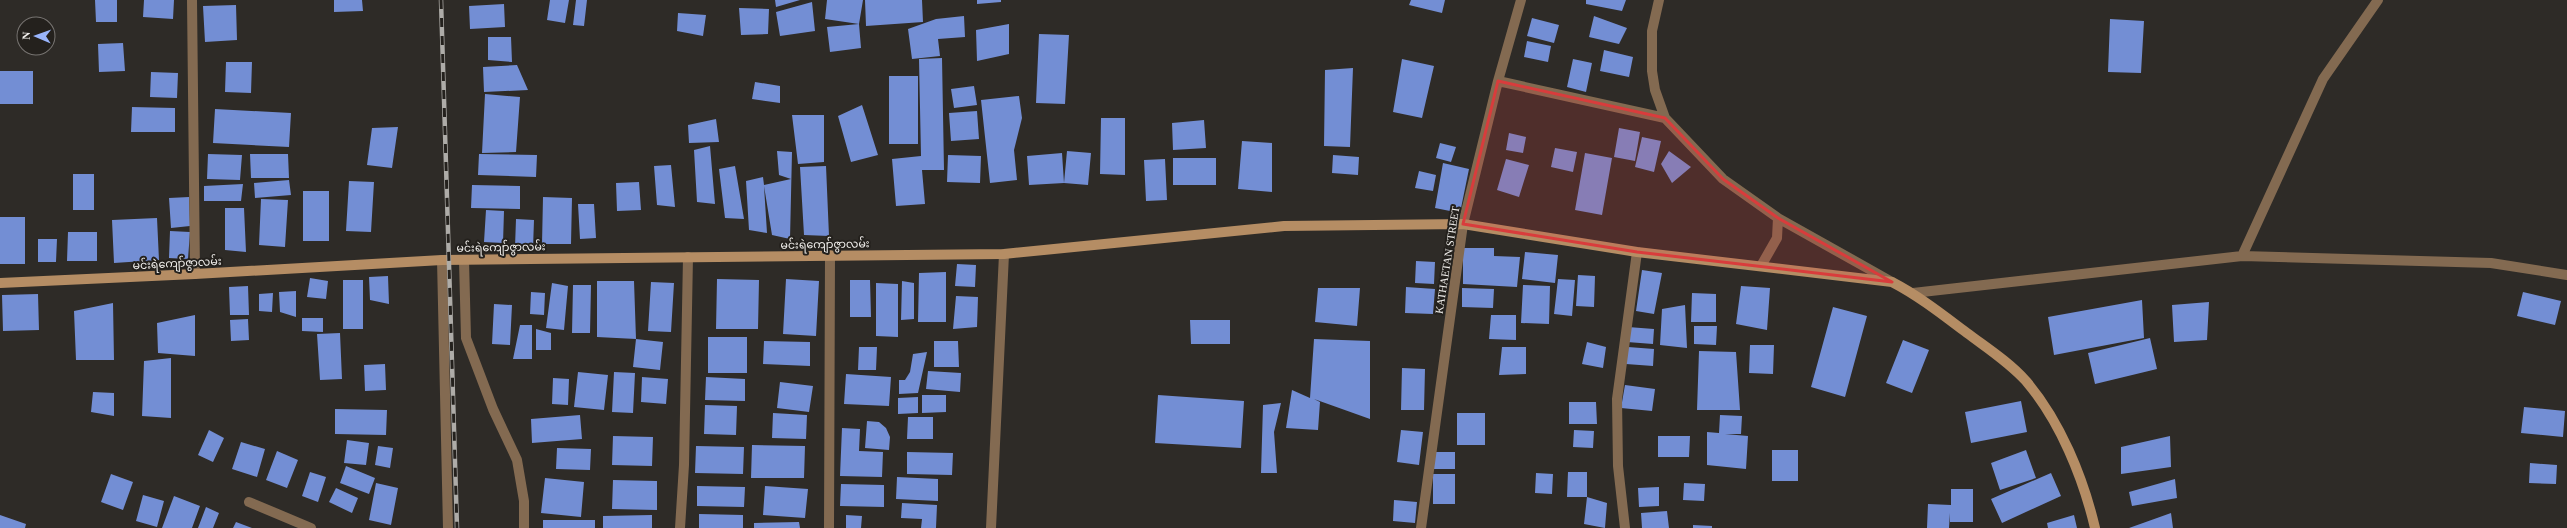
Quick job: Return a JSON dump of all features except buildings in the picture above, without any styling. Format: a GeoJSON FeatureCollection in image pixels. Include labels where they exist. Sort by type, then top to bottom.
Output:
{"type":"FeatureCollection","features":[{"type":"Feature","properties":{"kind":"street"},"geometry":{"type":"LineString","coordinates":[[192,0],[195,274]]}},
{"type":"Feature","properties":{"kind":"street","name":"KATHAETAN STREET"},"geometry":{"type":"LineString","coordinates":[[1422,528],[1463,224],[1498,81],[1521,0]]}},
{"type":"Feature","properties":{"kind":"street"},"geometry":{"type":"LineString","coordinates":[[1659,0],[1652,31],[1652,71],[1655,90],[1665,118],[1722,179],[1778,218],[1913,293],[1998,356],[2026,381],[2060,434],[2087,497],[2095,528]]}},
{"type":"Feature","properties":{"kind":"street"},"geometry":{"type":"LineString","coordinates":[[2242,256],[2323,79],[2378,0]]}},
{"type":"Feature","properties":{"kind":"street"},"geometry":{"type":"LineString","coordinates":[[1498,81],[1665,118]]}},
{"type":"Feature","properties":{"kind":"street"},"geometry":{"type":"LineString","coordinates":[[1762,266],[1778,238],[1778,218]]}},
{"type":"Feature","properties":{"kind":"street","name":"မင်းရဲကျော်ဇွာလမ်း"},"geometry":{"type":"LineString","coordinates":[[0,282],[195,274],[442,260],[1004,254],[1284,226],[1463,224],[1637,252],[1892,282]]}},
{"type":"Feature","properties":{"kind":"street"},"geometry":{"type":"LineString","coordinates":[[1625,528],[1618,466],[1618,399],[1637,252]]}},
{"type":"Feature","properties":{"kind":"street"},"geometry":{"type":"LineString","coordinates":[[991,528],[1004,254]]}},
{"type":"Feature","properties":{"kind":"street"},"geometry":{"type":"LineString","coordinates":[[829,528],[830,256]]}},
{"type":"Feature","properties":{"kind":"street"},"geometry":{"type":"LineString","coordinates":[[1913,293],[2242,256],[2491,263],[2567,276]]}},
{"type":"Feature","properties":{"kind":"street"},"geometry":{"type":"LineString","coordinates":[[680,528],[684,465],[688,257]]}},
{"type":"Feature","properties":{"kind":"street"},"geometry":{"type":"LineString","coordinates":[[442,260],[448,528]]}},
{"type":"Feature","properties":{"kind":"street"},"geometry":{"type":"LineString","coordinates":[[464,260],[466,338],[493,408],[517,460],[524,501],[524,528]]}},
{"type":"Feature","properties":{"kind":"street"},"geometry":{"type":"LineString","coordinates":[[248,502],[311,528]]}},
{"type":"Feature","properties":{"kind":"highlighted area"},"geometry":{"type":"Polygon","coordinates":[[[1498,81],[1665,118],[1723,179],[1778,218],[1892,282],[1637,252],[1463,224],[1498,81]]]}},
{"type":"Feature","properties":{"kind":"railway"},"geometry":{"type":"LineString","coordinates":[[441,0],[457,528]]}}]}
